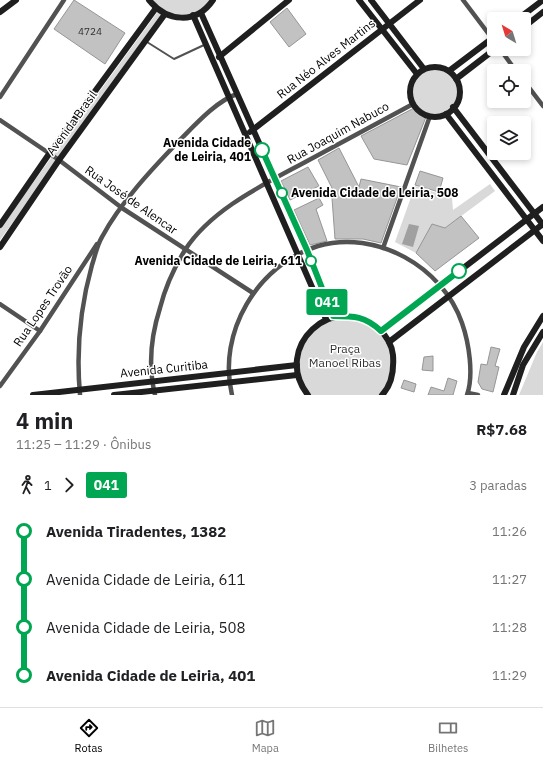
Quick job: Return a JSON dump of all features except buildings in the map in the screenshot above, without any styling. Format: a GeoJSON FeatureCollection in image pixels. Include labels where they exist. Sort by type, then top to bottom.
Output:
{"type":"FeatureCollection","features":[{"type":"Feature","properties":{"kind":"main road"},"geometry":{"type":"LineString","coordinates":[[0,12],[16,0]]}},
{"type":"Feature","properties":{"kind":"main road"},"geometry":{"type":"LineString","coordinates":[[150,0],[156,8],[165,14],[175,17],[201,13],[213,0]]}},
{"type":"Feature","properties":{"kind":"main road"},"geometry":{"type":"LineString","coordinates":[[212,59],[220,56],[289,0]]}},
{"type":"Feature","properties":{"kind":"main road"},"geometry":{"type":"LineString","coordinates":[[359,0],[417,74]]}},
{"type":"Feature","properties":{"kind":"main road"},"geometry":{"type":"LineString","coordinates":[[371,0],[424,69]]}},
{"type":"Feature","properties":{"kind":"main road","name":"Rua Néo Alves Martins"},"geometry":{"type":"LineString","coordinates":[[246,135],[420,0]]}},
{"type":"Feature","properties":{"kind":"main road"},"geometry":{"type":"LineString","coordinates":[[527,12],[543,0]]}},
{"type":"Feature","properties":{"kind":"main road","name":"Avenida Brasil"},"geometry":{"type":"LineString","coordinates":[[0,225],[49,154],[156,8]]}},
{"type":"Feature","properties":{"kind":"main road"},"geometry":{"type":"LineString","coordinates":[[531,21],[543,12]]}},
{"type":"Feature","properties":{"kind":"main road"},"geometry":{"type":"LineString","coordinates":[[201,13],[307,250],[333,316]]}},
{"type":"Feature","properties":{"kind":"main road","name":"Avenida Brasil"},"geometry":{"type":"LineString","coordinates":[[0,247],[59,160],[165,14]]}},
{"type":"Feature","properties":{"kind":"main road"},"geometry":{"type":"LineString","coordinates":[[193,15],[326,319]]}},
{"type":"Feature","properties":{"kind":"main road"},"geometry":{"type":"LineString","coordinates":[[449,71],[487,43]]}},
{"type":"Feature","properties":{"kind":"main road"},"geometry":{"type":"LineString","coordinates":[[456,79],[487,55]]}},
{"type":"Feature","properties":{"kind":"main road"},"geometry":{"type":"LineString","coordinates":[[437,67],[449,71],[456,79],[459,90],[459,96],[453,108],[446,114],[430,116],[420,112],[413,104],[410,88],[417,74],[424,69],[437,67]]}},
{"type":"Feature","properties":{"kind":"main road"},"geometry":{"type":"LineString","coordinates":[[389,342],[543,225],[453,108]]}},
{"type":"Feature","properties":{"kind":"main road"},"geometry":{"type":"LineString","coordinates":[[446,114],[543,241]]}},
{"type":"Feature","properties":{"kind":"main road"},"geometry":{"type":"LineString","coordinates":[[381,331],[543,207]]}},
{"type":"Feature","properties":{"kind":"main road"},"geometry":{"type":"LineString","coordinates":[[308,395],[302,388],[297,374],[298,351],[305,336],[317,324],[333,316],[353,316],[366,320],[381,331],[389,342],[394,366],[392,380],[382,395]]}},
{"type":"Feature","properties":{"kind":"main road"},"geometry":{"type":"LineString","coordinates":[[504,395],[524,346],[543,316]]}},
{"type":"Feature","properties":{"kind":"main road"},"geometry":{"type":"LineString","coordinates":[[513,395],[523,365],[543,332]]}},
{"type":"Feature","properties":{"kind":"main road","name":"Avenida Curitiba"},"geometry":{"type":"LineString","coordinates":[[33,395],[80,392],[152,381],[297,365]]}},
{"type":"Feature","properties":{"kind":"main road","name":"Avenida Curitiba"},"geometry":{"type":"LineString","coordinates":[[116,395],[154,392],[297,374]]}},
{"type":"Feature","properties":{"kind":"street"},"geometry":{"type":"LineString","coordinates":[[0,96],[64,0]]}},
{"type":"Feature","properties":{"kind":"street"},"geometry":{"type":"LineString","coordinates":[[463,0],[487,31]]}},
{"type":"Feature","properties":{"kind":"street"},"geometry":{"type":"LineString","coordinates":[[531,90],[543,106]]}},
{"type":"Feature","properties":{"kind":"street"},"geometry":{"type":"LineString","coordinates":[[229,96],[237,94]]}},
{"type":"Feature","properties":{"kind":"street","name":"Rua Lopes Trovão"},"geometry":{"type":"LineString","coordinates":[[0,386],[40,331],[102,237],[138,186],[197,122],[229,96]]}},
{"type":"Feature","properties":{"kind":"street","name":"Rua Joaquim Nabuco"},"geometry":{"type":"LineString","coordinates":[[154,392],[152,381],[152,337],[163,298],[171,276],[185,250],[199,233],[217,216],[238,200],[266,183],[413,104]]}},
{"type":"Feature","properties":{"kind":"street"},"geometry":{"type":"LineString","coordinates":[[383,248],[430,116]]}},
{"type":"Feature","properties":{"kind":"street","name":"Rua José de Alencar"},"geometry":{"type":"LineString","coordinates":[[0,120],[59,160],[122,208],[185,250],[254,293]]}},
{"type":"Feature","properties":{"kind":"street"},"geometry":{"type":"LineString","coordinates":[[80,392],[78,355],[84,297],[102,237]]}},
{"type":"Feature","properties":{"kind":"street"},"geometry":{"type":"LineString","coordinates":[[232,395],[228,373],[229,350],[235,326],[245,306],[254,293],[265,280],[307,250],[331,244],[349,242],[383,248],[401,255],[415,263],[449,296],[461,320],[468,344],[470,367],[468,394],[478,395]]}},
{"type":"Feature","properties":{"kind":"street"},"geometry":{"type":"LineString","coordinates":[[0,304],[40,331]]}},
{"type":"Feature","properties":{"kind":"lane"},"geometry":{"type":"LineString","coordinates":[[146,41],[174,59],[206,44]]}},
{"type":"Feature","properties":{"kind":"green space"},"geometry":{"type":"Polygon","coordinates":[[[149,0],[213,0],[207,7],[191,16],[186,17],[164,14],[0,240],[0,228],[159,10],[149,0]]]}},
{"type":"Feature","properties":{"kind":"green space"},"geometry":{"type":"Polygon","coordinates":[[[435,67],[444,69],[455,78],[460,92],[458,101],[449,112],[435,117],[426,115],[415,106],[410,92],[412,83],[421,72],[435,67]]]}},
{"type":"Feature","properties":{"kind":"green space"},"geometry":{"type":"Polygon","coordinates":[[[490,184],[495,191],[445,228],[416,253],[395,242],[415,186],[452,198],[453,210],[490,184]]]}},
{"type":"Feature","properties":{"kind":"green space","name":"Praça Manoel Ribas"},"geometry":{"type":"Polygon","coordinates":[[[353,316],[385,336],[394,366],[382,395],[308,395],[297,371],[305,336],[317,324],[353,316]]]}},
{"type":"Feature","properties":{"kind":"green space"},"geometry":{"type":"Polygon","coordinates":[[[543,342],[543,395],[519,395],[537,352],[543,342]]]}},
{"type":"Feature","properties":{"kind":"shaded area"},"geometry":{"type":"Polygon","coordinates":[[[409,224],[419,226],[413,247],[402,244],[409,224]]]}},
{"type":"Feature","properties":{"kind":"bus line","name":"041"},"geometry":{"type":"LineString","coordinates":[[262,150],[307,250],[333,316],[353,316],[366,320],[374,324],[381,331],[459,271]]}},
{"type":"Feature","properties":{"kind":"place","name":"Avenida Cidade de Leiria, 401"},"geometry":{"type":"Point","coordinates":[262,150]}},
{"type":"Feature","properties":{"kind":"place","name":"Avenida Cidade de Leiria, 508"},"geometry":{"type":"Point","coordinates":[282,193]}},
{"type":"Feature","properties":{"kind":"place","name":"Avenida Cidade de Leiria, 611"},"geometry":{"type":"Point","coordinates":[311,261]}}]}
